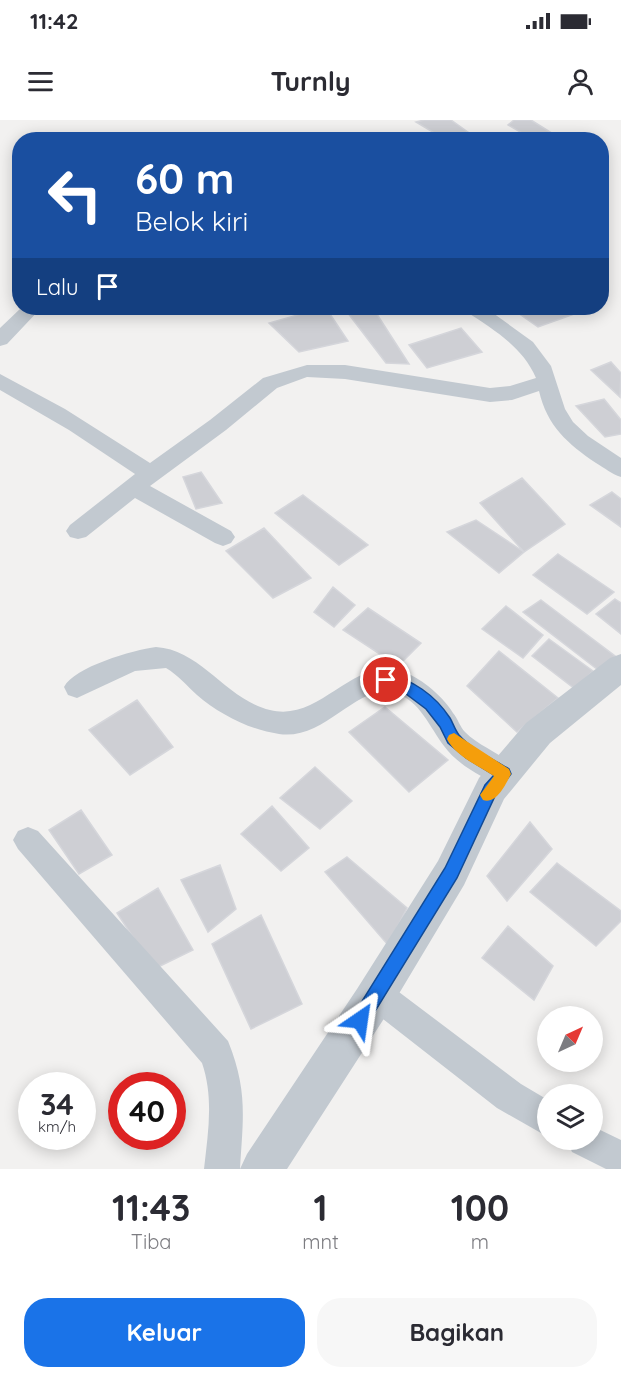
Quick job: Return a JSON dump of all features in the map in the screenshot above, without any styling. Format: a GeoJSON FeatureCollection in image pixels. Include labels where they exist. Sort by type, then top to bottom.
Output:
{"type":"FeatureCollection","features":[{"type":"Feature","properties":{"kind":"street"},"geometry":{"type":"LineString","coordinates":[[0,340],[24,315]]}},
{"type":"Feature","properties":{"kind":"street"},"geometry":{"type":"LineString","coordinates":[[484,315],[510,333],[536,357],[561,422],[580,440],[621,469]]}},
{"type":"Feature","properties":{"kind":"street"},"geometry":{"type":"LineString","coordinates":[[78,531],[218,426],[254,394],[270,383],[307,371],[345,372],[490,395],[512,393],[547,381]]}},
{"type":"Feature","properties":{"kind":"street"},"geometry":{"type":"LineString","coordinates":[[0,381],[46,405],[111,446],[142,481],[223,537]]}},
{"type":"Feature","properties":{"kind":"street"},"geometry":{"type":"LineString","coordinates":[[77,687],[125,665],[144,660],[167,658],[179,662],[210,691],[244,712],[275,722],[290,724],[315,717],[353,689],[386,680],[402,683],[431,705],[445,722],[454,739],[471,754],[504,774]]}},
{"type":"Feature","properties":{"kind":"street"},"geometry":{"type":"LineString","coordinates":[[262,1169],[376,994],[451,873],[491,789],[538,733],[621,667]]}},
{"type":"Feature","properties":{"kind":"street"},"geometry":{"type":"LineString","coordinates":[[27,840],[216,1053],[225,1081],[227,1108],[222,1169]]}},
{"type":"Feature","properties":{"kind":"street"},"geometry":{"type":"LineString","coordinates":[[376,994],[510,1096],[537,1113]]}},
{"type":"Feature","properties":{"kind":"street"},"geometry":{"type":"LineString","coordinates":[[603,1149],[621,1158]]}},
{"type":"Feature","properties":{"kind":"building"},"geometry":{"type":"Polygon","coordinates":[[[451,120],[468,132],[433,132],[416,122],[451,120]]]}},
{"type":"Feature","properties":{"kind":"building"},"geometry":{"type":"Polygon","coordinates":[[[514,120],[531,120],[550,132],[520,132],[508,125],[514,120]]]}},
{"type":"Feature","properties":{"kind":"building"},"geometry":{"type":"Polygon","coordinates":[[[297,315],[331,315],[348,341],[299,352],[269,323],[297,315]]]}},
{"type":"Feature","properties":{"kind":"building"},"geometry":{"type":"Polygon","coordinates":[[[349,315],[378,315],[409,364],[386,363],[349,315]]]}},
{"type":"Feature","properties":{"kind":"building"},"geometry":{"type":"Polygon","coordinates":[[[521,315],[572,315],[538,327],[521,315]]]}},
{"type":"Feature","properties":{"kind":"building"},"geometry":{"type":"Polygon","coordinates":[[[461,328],[482,352],[427,368],[409,345],[461,328]]]}},
{"type":"Feature","properties":{"kind":"building"},"geometry":{"type":"Polygon","coordinates":[[[611,362],[621,373],[620,397],[591,370],[611,362]]]}},
{"type":"Feature","properties":{"kind":"building"},"geometry":{"type":"Polygon","coordinates":[[[604,399],[621,420],[621,434],[605,437],[576,406],[604,399]]]}},
{"type":"Feature","properties":{"kind":"building"},"geometry":{"type":"Polygon","coordinates":[[[201,472],[222,503],[196,509],[183,477],[201,472]]]}},
{"type":"Feature","properties":{"kind":"building"},"geometry":{"type":"Polygon","coordinates":[[[522,478],[565,524],[524,552],[480,503],[522,478]]]}},
{"type":"Feature","properties":{"kind":"building"},"geometry":{"type":"Polygon","coordinates":[[[612,492],[621,499],[621,527],[590,505],[612,492]]]}},
{"type":"Feature","properties":{"kind":"building"},"geometry":{"type":"Polygon","coordinates":[[[303,495],[368,545],[339,565],[275,513],[303,495]]]}},
{"type":"Feature","properties":{"kind":"building"},"geometry":{"type":"Polygon","coordinates":[[[476,520],[524,552],[499,573],[447,532],[476,520]]]}},
{"type":"Feature","properties":{"kind":"building"},"geometry":{"type":"Polygon","coordinates":[[[264,528],[311,578],[273,598],[226,551],[264,528]]]}},
{"type":"Feature","properties":{"kind":"building"},"geometry":{"type":"Polygon","coordinates":[[[558,554],[614,592],[587,614],[533,575],[558,554]]]}},
{"type":"Feature","properties":{"kind":"building"},"geometry":{"type":"Polygon","coordinates":[[[333,587],[355,605],[334,627],[314,612],[333,587]]]}},
{"type":"Feature","properties":{"kind":"building"},"geometry":{"type":"Polygon","coordinates":[[[615,599],[621,603],[621,634],[596,614],[615,599]]]}},
{"type":"Feature","properties":{"kind":"building"},"geometry":{"type":"Polygon","coordinates":[[[541,600],[615,656],[602,673],[523,612],[541,600]]]}},
{"type":"Feature","properties":{"kind":"building"},"geometry":{"type":"Polygon","coordinates":[[[506,606],[543,635],[523,658],[482,629],[506,606]]]}},
{"type":"Feature","properties":{"kind":"building"},"geometry":{"type":"Polygon","coordinates":[[[368,608],[421,643],[398,666],[343,630],[368,608]]]}},
{"type":"Feature","properties":{"kind":"building"},"geometry":{"type":"Polygon","coordinates":[[[549,639],[593,671],[575,689],[532,656],[549,639]]]}},
{"type":"Feature","properties":{"kind":"building"},"geometry":{"type":"Polygon","coordinates":[[[499,651],[558,698],[517,732],[467,686],[499,651]]]}},
{"type":"Feature","properties":{"kind":"building"},"geometry":{"type":"Polygon","coordinates":[[[137,700],[173,747],[130,775],[89,730],[137,700]]]}},
{"type":"Feature","properties":{"kind":"building"},"geometry":{"type":"Polygon","coordinates":[[[385,707],[448,760],[409,792],[349,732],[385,707]]]}},
{"type":"Feature","properties":{"kind":"building"},"geometry":{"type":"Polygon","coordinates":[[[315,767],[352,801],[320,829],[280,798],[315,767]]]}},
{"type":"Feature","properties":{"kind":"building"},"geometry":{"type":"Polygon","coordinates":[[[272,806],[309,848],[281,871],[241,834],[272,806]]]}},
{"type":"Feature","properties":{"kind":"building"},"geometry":{"type":"Polygon","coordinates":[[[81,810],[112,855],[79,874],[49,830],[81,810]]]}},
{"type":"Feature","properties":{"kind":"building"},"geometry":{"type":"Polygon","coordinates":[[[530,822],[552,849],[507,901],[487,876],[530,822]]]}},
{"type":"Feature","properties":{"kind":"building"},"geometry":{"type":"Polygon","coordinates":[[[347,857],[407,908],[388,945],[325,872],[347,857]]]}},
{"type":"Feature","properties":{"kind":"building"},"geometry":{"type":"Polygon","coordinates":[[[557,863],[621,911],[621,921],[596,946],[530,892],[557,863]]]}},
{"type":"Feature","properties":{"kind":"building"},"geometry":{"type":"Polygon","coordinates":[[[220,865],[236,909],[208,932],[181,880],[220,865]]]}},
{"type":"Feature","properties":{"kind":"building"},"geometry":{"type":"Polygon","coordinates":[[[158,888],[193,950],[154,969],[117,913],[158,888]]]}},
{"type":"Feature","properties":{"kind":"building"},"geometry":{"type":"Polygon","coordinates":[[[261,915],[302,1004],[251,1029],[212,944],[261,915]]]}},
{"type":"Feature","properties":{"kind":"building"},"geometry":{"type":"Polygon","coordinates":[[[508,926],[553,966],[534,1000],[482,958],[508,926]]]}},
{"type":"Feature","properties":{"kind":"slow traffic"},"geometry":{"type":"LineString","coordinates":[[454,739],[471,754],[504,774],[488,795]]}},
{"type":"Feature","properties":{"kind":"route"},"geometry":{"type":"LineString","coordinates":[[360,1020],[451,873],[491,789],[504,774],[471,754],[454,739],[445,722],[431,705],[402,683],[386,680]]}}]}
